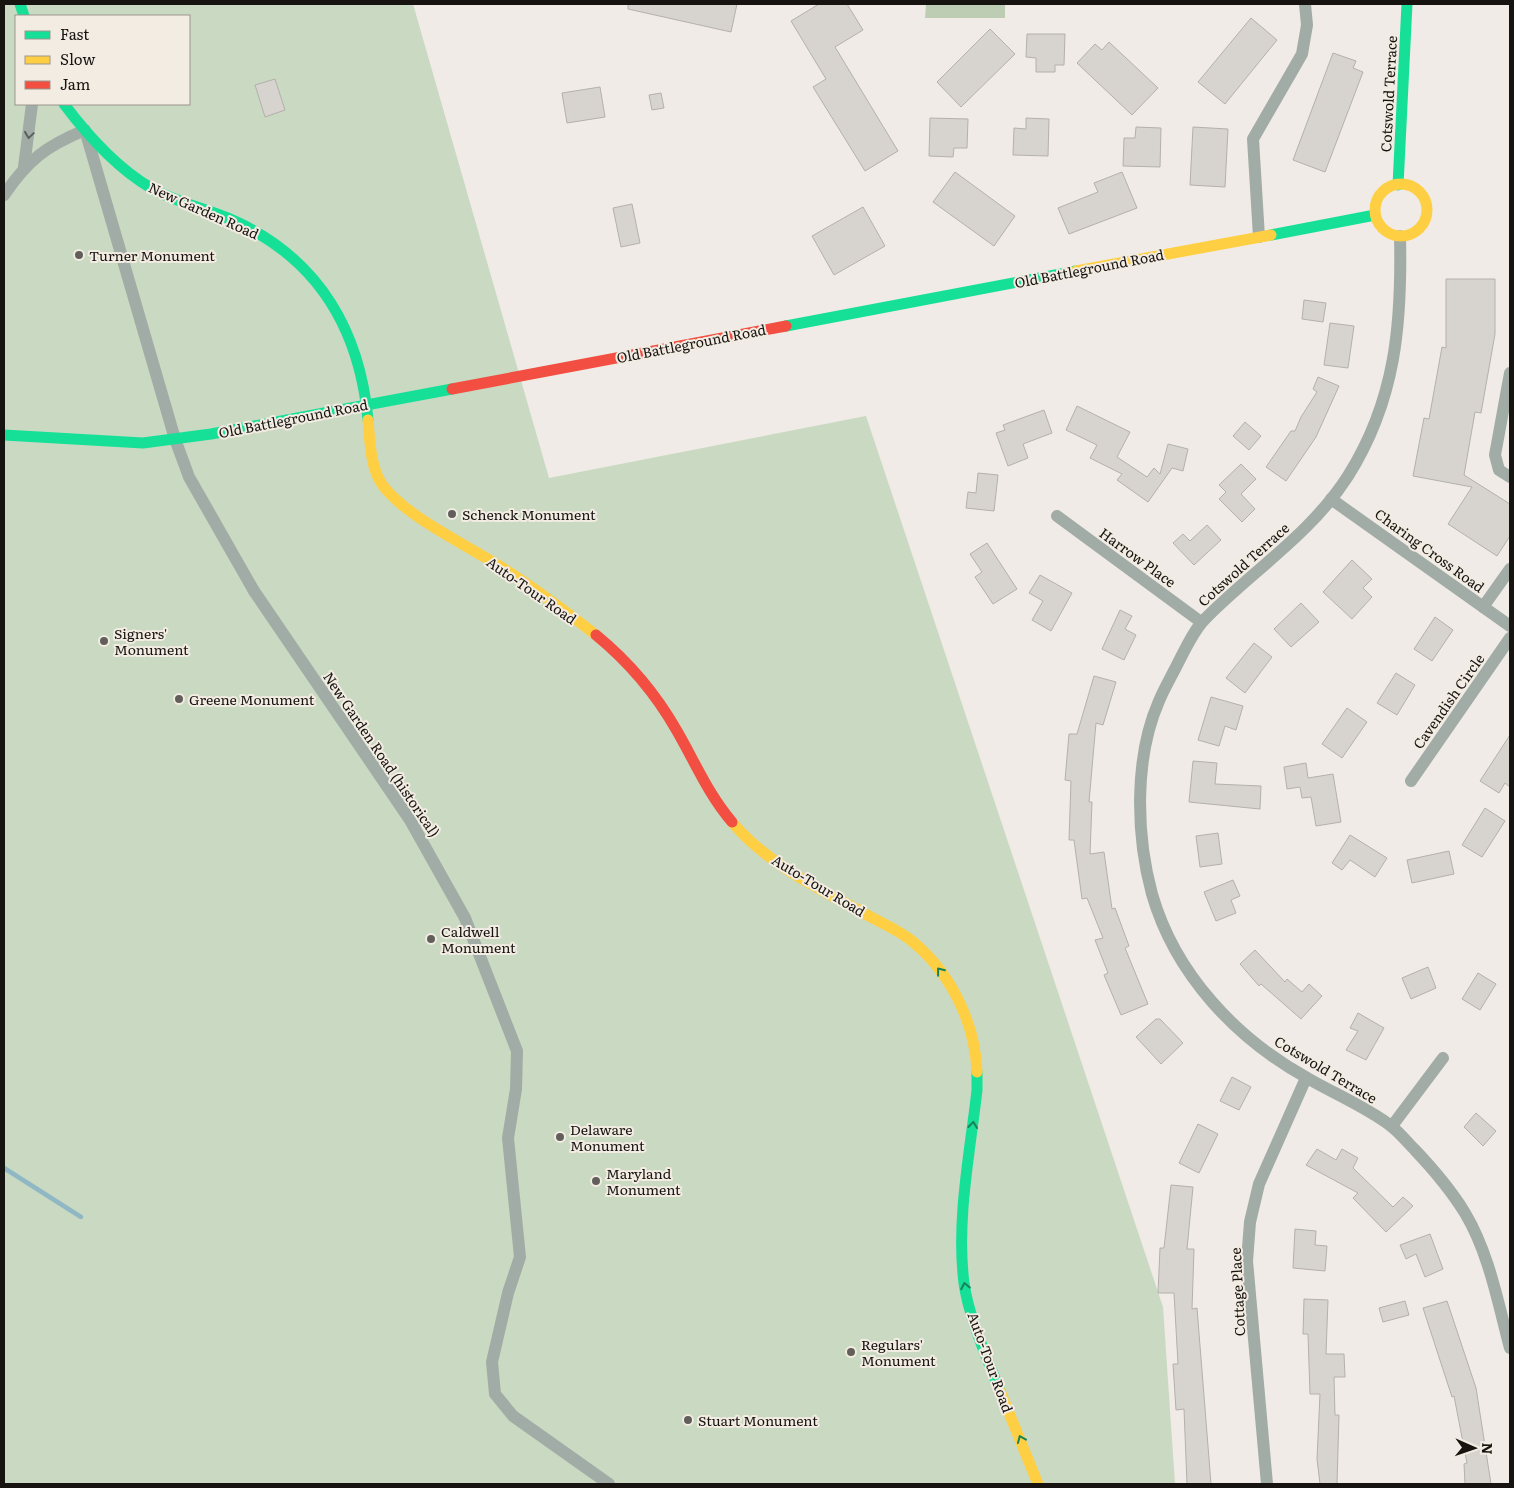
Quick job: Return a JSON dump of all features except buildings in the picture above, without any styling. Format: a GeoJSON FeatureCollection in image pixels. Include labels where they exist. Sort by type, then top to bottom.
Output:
{"type":"FeatureCollection","features":[{"type":"Feature","properties":{"kind":"street"},"geometry":{"type":"LineString","coordinates":[[1259,237],[1253,139],[1302,54],[1307,25],[1305,4]]}},
{"type":"Feature","properties":{"kind":"street","name":"Cotswold Terrace"},"geometry":{"type":"LineString","coordinates":[[1398,185],[1407,4]]}},
{"type":"Feature","properties":{"kind":"street"},"geometry":{"type":"LineString","coordinates":[[24,167],[32,105]]}},
{"type":"Feature","properties":{"kind":"street","name":"New Garden Road"},"geometry":{"type":"LineString","coordinates":[[65,105],[85,130],[110,155],[152,189],[232,220],[259,233],[317,281],[342,326],[364,385],[367,404]]}},
{"type":"Feature","properties":{"kind":"street"},"geometry":{"type":"LineString","coordinates":[[4,194],[24,167],[54,144],[85,130]]}},
{"type":"Feature","properties":{"kind":"street","name":"New Garden Road (historical)"},"geometry":{"type":"LineString","coordinates":[[85,130],[175,439],[189,477],[254,591],[410,820],[465,918],[517,1052],[516,1089],[508,1138],[520,1257],[508,1293],[492,1362],[494,1394],[513,1416],[609,1484]]}},
{"type":"Feature","properties":{"kind":"street"},"geometry":{"type":"LineString","coordinates":[[1398,185],[1414,188],[1425,201],[1427,209],[1422,225],[1409,235],[1400,236],[1384,230],[1376,215],[1378,199],[1383,192],[1398,185]]}},
{"type":"Feature","properties":{"kind":"street","name":"Old Battleground Road"},"geometry":{"type":"LineString","coordinates":[[4,435],[143,443],[175,439],[1376,215]]}},
{"type":"Feature","properties":{"kind":"street","name":"Cotswold Terrace"},"geometry":{"type":"LineString","coordinates":[[1400,236],[1400,314],[1389,380],[1373,430],[1348,476],[1306,527],[1201,622],[1157,703],[1145,749],[1140,794],[1142,850],[1152,895],[1168,940],[1194,981],[1225,1016],[1263,1049],[1306,1078],[1392,1126],[1435,1171],[1466,1215],[1489,1269],[1510,1348]]}},
{"type":"Feature","properties":{"kind":"street"},"geometry":{"type":"LineString","coordinates":[[1510,373],[1495,455],[1499,470],[1510,477]]}},
{"type":"Feature","properties":{"kind":"street","name":"Auto-Tour Road"},"geometry":{"type":"LineString","coordinates":[[367,404],[375,466],[381,482],[395,497],[427,520],[500,566],[625,659],[652,692],[672,723],[697,772],[720,809],[744,833],[775,860],[906,937],[920,948],[948,982],[968,1020],[976,1050],[977,1090],[961,1242],[964,1285],[983,1349],[1038,1484]]}},
{"type":"Feature","properties":{"kind":"street","name":"Charing Cross Road"},"geometry":{"type":"LineString","coordinates":[[1331,499],[1510,626]]}},
{"type":"Feature","properties":{"kind":"street","name":"Harrow Place"},"geometry":{"type":"LineString","coordinates":[[1057,516],[1201,622]]}},
{"type":"Feature","properties":{"kind":"street"},"geometry":{"type":"LineString","coordinates":[[1483,607],[1510,569]]}},
{"type":"Feature","properties":{"kind":"street","name":"Cavendish Circle"},"geometry":{"type":"LineString","coordinates":[[1411,780],[1510,638]]}},
{"type":"Feature","properties":{"kind":"street"},"geometry":{"type":"LineString","coordinates":[[1392,1126],[1443,1058]]}},
{"type":"Feature","properties":{"kind":"street","name":"Cottage Place"},"geometry":{"type":"LineString","coordinates":[[1267,1484],[1247,1261],[1250,1222],[1259,1184],[1306,1078]]}},
{"type":"Feature","properties":{"kind":"green space"},"geometry":{"type":"Polygon","coordinates":[[[4,4],[413,4],[549,478],[866,416],[1163,1307],[1175,1484],[4,1484],[4,4]]]}},
{"type":"Feature","properties":{"kind":"green space"},"geometry":{"type":"Polygon","coordinates":[[[926,4],[1005,4],[1005,18],[925,18],[926,4]]]}},
{"type":"Feature","properties":{"kind":"waterway"},"geometry":{"type":"LineString","coordinates":[[4,1168],[81,1217]]}},
{"type":"Feature","properties":{"kind":"traffic: fast"},"geometry":{"type":"LineString","coordinates":[[20,4],[24,15]]}},
{"type":"Feature","properties":{"kind":"traffic: fast"},"geometry":{"type":"LineString","coordinates":[[1398,185],[1407,4]]}},
{"type":"Feature","properties":{"kind":"traffic: fast"},"geometry":{"type":"LineString","coordinates":[[65,105],[104,150],[138,180],[161,194],[239,223],[267,239],[292,258],[313,279],[331,303],[345,329],[356,358],[368,420]]}},
{"type":"Feature","properties":{"kind":"traffic: fast"},"geometry":{"type":"LineString","coordinates":[[1271,235],[1375,215]]}},
{"type":"Feature","properties":{"kind":"traffic: fast"},"geometry":{"type":"LineString","coordinates":[[786,326],[1076,271]]}},
{"type":"Feature","properties":{"kind":"traffic: fast"},"geometry":{"type":"LineString","coordinates":[[4,435],[143,443],[211,434],[452,389]]}},
{"type":"Feature","properties":{"kind":"traffic: fast"},"geometry":{"type":"LineString","coordinates":[[977,1072],[977,1090],[963,1211],[962,1259],[966,1296],[979,1338],[1000,1391]]}},
{"type":"Feature","properties":{"kind":"traffic: slow"},"geometry":{"type":"LineString","coordinates":[[1401,184],[1411,186],[1419,192],[1425,200],[1427,210],[1425,220],[1419,228],[1411,234],[1401,236],[1391,234],[1383,228],[1377,220],[1375,210],[1377,200],[1383,192],[1391,186],[1401,184]]}},
{"type":"Feature","properties":{"kind":"traffic: slow"},"geometry":{"type":"LineString","coordinates":[[1076,271],[1271,235]]}},
{"type":"Feature","properties":{"kind":"traffic: slow"},"geometry":{"type":"LineString","coordinates":[[368,420],[371,452],[377,476],[391,495],[434,528],[535,589],[596,635]]}},
{"type":"Feature","properties":{"kind":"traffic: slow"},"geometry":{"type":"LineString","coordinates":[[732,822],[760,850],[792,873],[897,931],[923,951],[947,981],[965,1015],[971,1034],[977,1072]]}},
{"type":"Feature","properties":{"kind":"traffic: slow"},"geometry":{"type":"LineString","coordinates":[[1000,1391],[1038,1484]]}},
{"type":"Feature","properties":{"kind":"traffic: jam"},"geometry":{"type":"LineString","coordinates":[[452,389],[786,326]]}},
{"type":"Feature","properties":{"kind":"traffic: jam"},"geometry":{"type":"LineString","coordinates":[[596,635],[631,667],[651,691],[677,731],[709,789],[732,822]]}},
{"type":"Feature","properties":{"kind":"place","name":"Turner Monument"},"geometry":{"type":"Point","coordinates":[79,255]}},
{"type":"Feature","properties":{"kind":"place","name":"Schenck Monument"},"geometry":{"type":"Point","coordinates":[452,514]}},
{"type":"Feature","properties":{"kind":"place","name":"Signers' Monument"},"geometry":{"type":"Point","coordinates":[104,641]}},
{"type":"Feature","properties":{"kind":"place","name":"Greene Monument"},"geometry":{"type":"Point","coordinates":[179,699]}},
{"type":"Feature","properties":{"kind":"place","name":"Caldwell Monument"},"geometry":{"type":"Point","coordinates":[431,939]}},
{"type":"Feature","properties":{"kind":"place","name":"Delaware Monument"},"geometry":{"type":"Point","coordinates":[560,1137]}},
{"type":"Feature","properties":{"kind":"place","name":"Maryland Monument"},"geometry":{"type":"Point","coordinates":[596,1181]}},
{"type":"Feature","properties":{"kind":"place","name":"Regulars' Monument"},"geometry":{"type":"Point","coordinates":[851,1352]}},
{"type":"Feature","properties":{"kind":"place","name":"Stuart Monument"},"geometry":{"type":"Point","coordinates":[688,1420]}}]}
